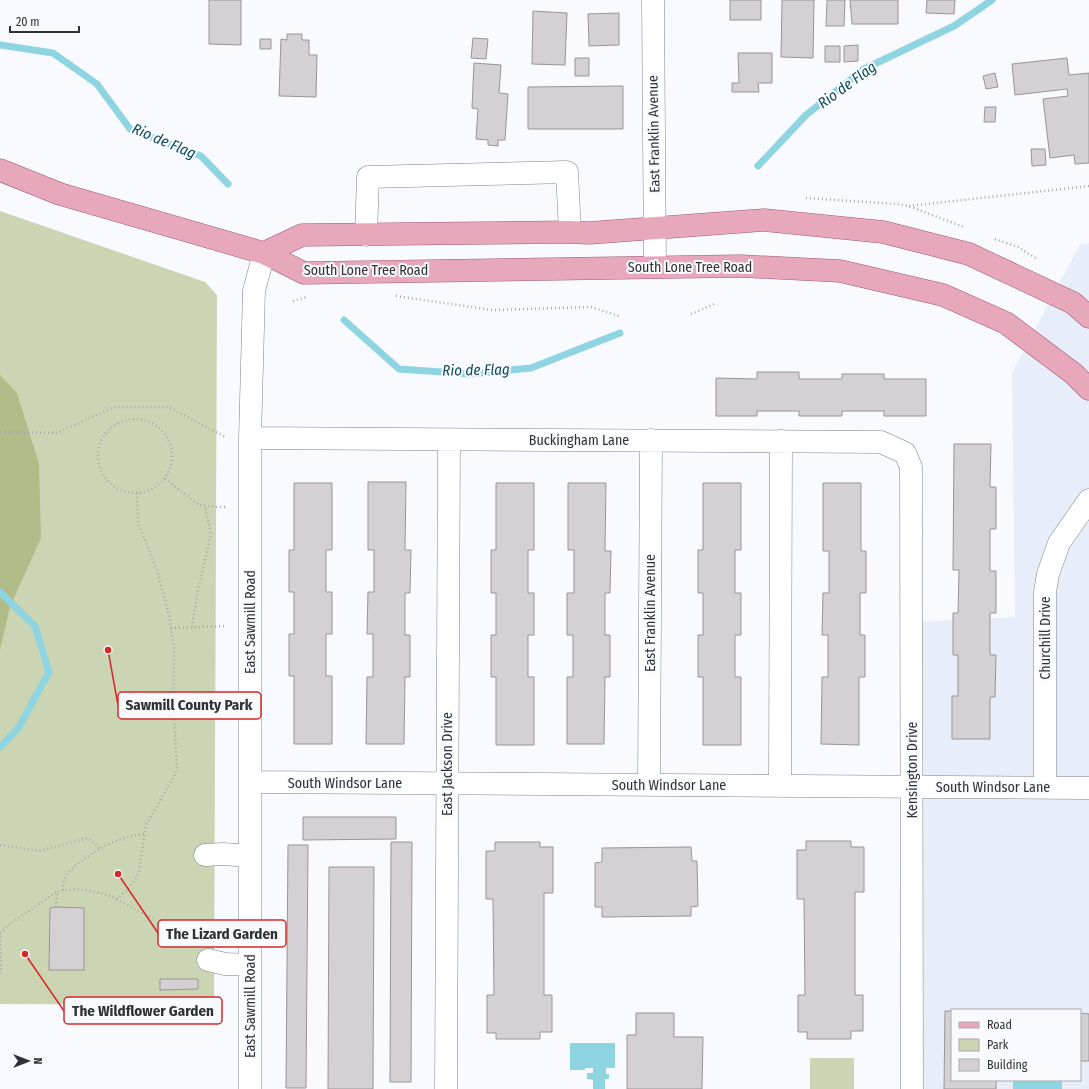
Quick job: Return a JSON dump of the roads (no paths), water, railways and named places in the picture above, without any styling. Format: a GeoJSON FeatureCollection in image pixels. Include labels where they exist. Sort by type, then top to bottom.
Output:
{"type":"FeatureCollection","features":[{"type":"Feature","properties":{"kind":"main road","name":"South Lone Tree Road"},"geometry":{"type":"LineString","coordinates":[[0,170],[60,194],[264,253],[304,273],[741,266],[840,270],[943,296],[1006,323],[1074,374],[1089,389]]}},
{"type":"Feature","properties":{"kind":"main road"},"geometry":{"type":"LineString","coordinates":[[264,253],[302,235],[589,233],[764,220],[883,232],[969,254],[1074,303],[1089,317]]}},
{"type":"Feature","properties":{"kind":"street","name":"East Franklin Avenue"},"geometry":{"type":"LineString","coordinates":[[653,0],[656,267]]}},
{"type":"Feature","properties":{"kind":"street"},"geometry":{"type":"LineString","coordinates":[[366,235],[368,177],[567,172],[570,232]]}},
{"type":"Feature","properties":{"kind":"street","name":"East Sawmill Road"},"geometry":{"type":"LineString","coordinates":[[250,1089],[250,438],[254,291],[264,253]]}},
{"type":"Feature","properties":{"kind":"street","name":"Buckingham Lane"},"geometry":{"type":"LineString","coordinates":[[250,438],[881,442],[905,452]]}},
{"type":"Feature","properties":{"kind":"street","name":"East Jackson Drive"},"geometry":{"type":"LineString","coordinates":[[446,1089],[449,440]]}},
{"type":"Feature","properties":{"kind":"street","name":"East Franklin Avenue"},"geometry":{"type":"LineString","coordinates":[[649,785],[651,440]]}},
{"type":"Feature","properties":{"kind":"street"},"geometry":{"type":"LineString","coordinates":[[780,786],[781,441]]}},
{"type":"Feature","properties":{"kind":"street","name":"Kensington Drive"},"geometry":{"type":"LineString","coordinates":[[905,452],[911,467],[912,1089]]}},
{"type":"Feature","properties":{"kind":"street","name":"Churchill Drive"},"geometry":{"type":"LineString","coordinates":[[1045,787],[1045,592],[1048,574],[1059,543],[1089,500]]}},
{"type":"Feature","properties":{"kind":"street","name":"South Windsor Lane"},"geometry":{"type":"LineString","coordinates":[[250,782],[1089,788]]}},
{"type":"Feature","properties":{"kind":"street"},"geometry":{"type":"LineString","coordinates":[[205,855],[223,854],[250,856]]}},
{"type":"Feature","properties":{"kind":"street"},"geometry":{"type":"LineString","coordinates":[[208,960],[225,964],[250,965]]}},
{"type":"Feature","properties":{"kind":"water"},"geometry":{"type":"Polygon","coordinates":[[[570,1043],[615,1043],[615,1068],[606,1068],[606,1074],[609,1074],[609,1079],[605,1079],[605,1089],[593,1089],[593,1080],[587,1079],[587,1073],[593,1073],[593,1068],[585,1068],[585,1070],[570,1070],[570,1043]]]}},
{"type":"Feature","properties":{"kind":"water"},"geometry":{"type":"Polygon","coordinates":[[[1013,1081],[1062,1081],[1062,1089],[1013,1089],[1013,1081]]]}},
{"type":"Feature","properties":{"kind":"waterway","name":"Rio de Flag"},"geometry":{"type":"LineString","coordinates":[[758,166],[806,115],[864,69],[954,26],[992,0]]}},
{"type":"Feature","properties":{"kind":"waterway","name":"Rio de Flag"},"geometry":{"type":"LineString","coordinates":[[0,45],[53,53],[97,84],[130,129],[201,156],[228,184]]}},
{"type":"Feature","properties":{"kind":"waterway","name":"Rio de Flag"},"geometry":{"type":"LineString","coordinates":[[344,320],[399,369],[470,374],[531,368],[620,333]]}},
{"type":"Feature","properties":{"kind":"waterway","name":"Rio de Flag"},"geometry":{"type":"LineString","coordinates":[[0,592],[35,626],[49,672],[19,727],[0,747]]}},
{"type":"Feature","properties":{"kind":"place","name":"Sawmill County Park"},"geometry":{"type":"Point","coordinates":[108,650]}},
{"type":"Feature","properties":{"kind":"place","name":"The Lizard Garden"},"geometry":{"type":"Point","coordinates":[118,874]}},
{"type":"Feature","properties":{"kind":"place","name":"The Wildflower Garden"},"geometry":{"type":"Point","coordinates":[25,954]}}]}
